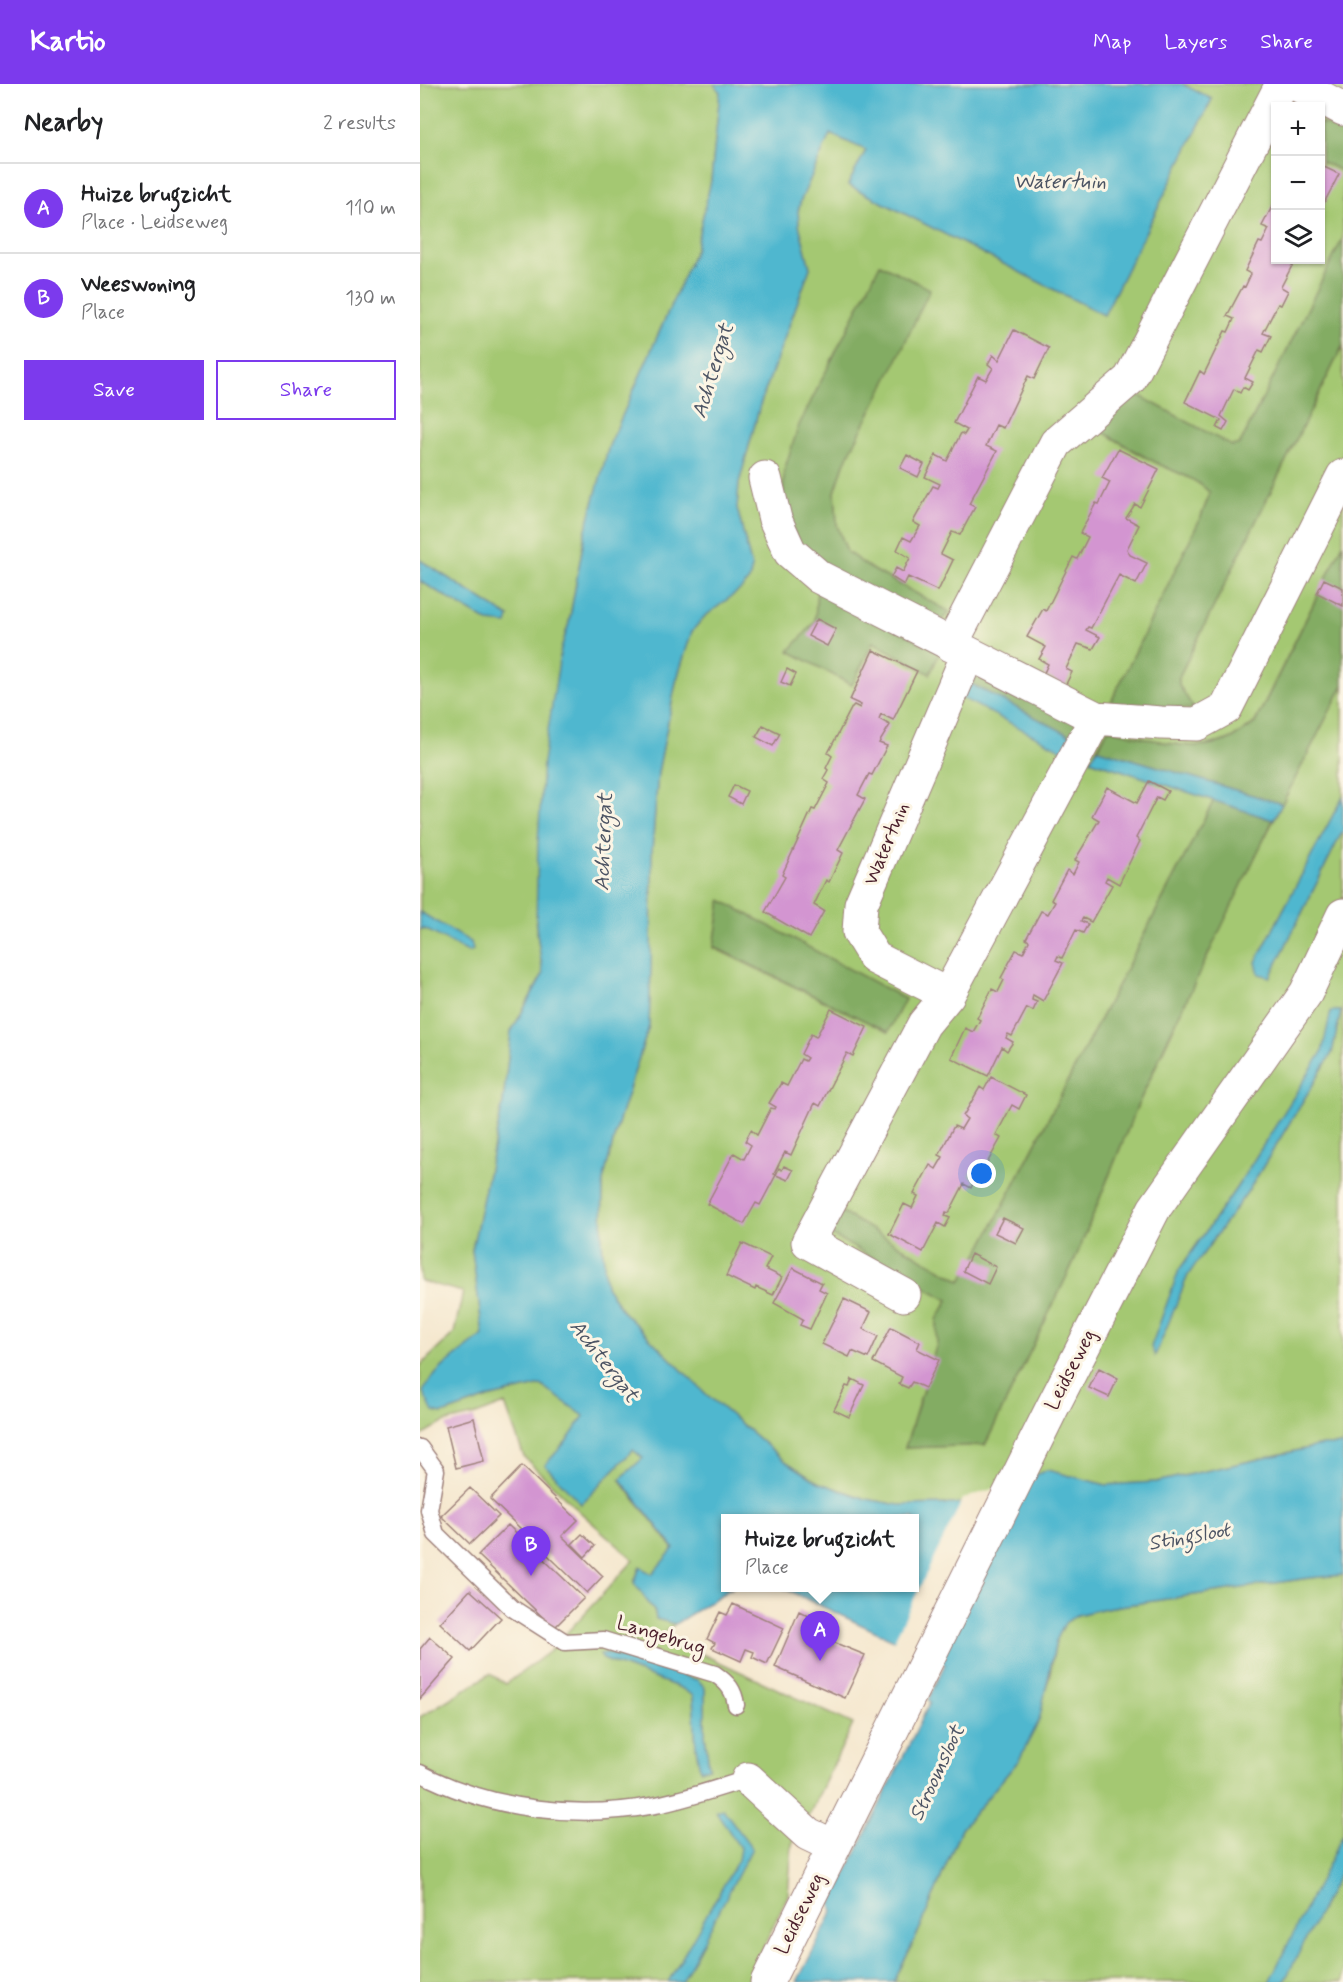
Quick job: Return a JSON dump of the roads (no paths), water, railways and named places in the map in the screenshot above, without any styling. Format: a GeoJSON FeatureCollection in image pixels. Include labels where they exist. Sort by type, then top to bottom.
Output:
{"type":"FeatureCollection","features":[{"type":"Feature","properties":{"kind":"street","name":"Watertuin"},"geometry":{"type":"LineString","coordinates":[[948,995],[875,958],[859,932],[861,904],[959,650],[1056,443],[1130,379],[1282,84]]}},
{"type":"Feature","properties":{"kind":"street"},"geometry":{"type":"LineString","coordinates":[[1296,84],[1343,109]]}},
{"type":"Feature","properties":{"kind":"street"},"geometry":{"type":"LineString","coordinates":[[765,478],[774,519],[790,552],[819,577],[1096,718],[1197,724],[1226,708],[1343,476]]}},
{"type":"Feature","properties":{"kind":"street"},"geometry":{"type":"LineString","coordinates":[[904,1295],[808,1242],[924,1024],[948,995],[1096,718]]}},
{"type":"Feature","properties":{"kind":"street","name":"Leidseweg"},"geometry":{"type":"LineString","coordinates":[[767,1982],[1052,1408],[1154,1209],[1305,993],[1343,915]]}},
{"type":"Feature","properties":{"kind":"street"},"geometry":{"type":"LineString","coordinates":[[748,1779],[808,1834],[833,1846]]}},
{"type":"Feature","properties":{"kind":"lane","name":"Langebrug"},"geometry":{"type":"LineString","coordinates":[[420,1448],[436,1470],[429,1510],[436,1534],[512,1608],[565,1642],[603,1640],[715,1674],[726,1682],[734,1693],[736,1706]]}},
{"type":"Feature","properties":{"kind":"lane"},"geometry":{"type":"LineString","coordinates":[[420,1773],[503,1804],[580,1812],[655,1805],[748,1779]]}},
{"type":"Feature","properties":{"kind":"water"},"geometry":{"type":"Polygon","coordinates":[[[714,84],[1182,84],[1212,99],[1104,315],[848,185],[866,150],[830,134],[798,211],[799,225],[810,268],[760,405],[739,483],[737,508],[752,568],[749,580],[741,589],[704,617],[692,631],[676,682],[658,772],[652,850],[649,1026],[617,1127],[603,1181],[602,1241],[606,1286],[623,1312],[706,1394],[785,1461],[820,1483],[866,1499],[899,1505],[957,1504],[1047,1470],[1106,1485],[1156,1482],[1323,1445],[1343,1445],[1343,1575],[1106,1608],[1077,1615],[1065,1623],[1056,1641],[1039,1721],[1019,1760],[961,1829],[921,1926],[894,1982],[797,1982],[833,1911],[831,1904],[930,1702],[928,1700],[945,1664],[792,1592],[919,1592],[919,1514],[721,1514],[721,1592],[726,1592],[675,1624],[656,1619],[655,1612],[634,1583],[640,1567],[652,1574],[674,1548],[620,1479],[643,1458],[633,1450],[581,1504],[545,1465],[569,1438],[584,1416],[541,1385],[491,1397],[442,1414],[433,1412],[423,1392],[434,1375],[483,1335],[472,1250],[503,1103],[511,1032],[543,974],[536,926],[538,843],[543,762],[561,649],[569,623],[585,533],[609,446],[695,251],[711,181],[720,92],[714,84]]]}},
{"type":"Feature","properties":{"kind":"water"},"geometry":{"type":"Polygon","coordinates":[[[420,560],[509,617],[507,624],[488,622],[420,581],[420,560]]]}},
{"type":"Feature","properties":{"kind":"water"},"geometry":{"type":"Polygon","coordinates":[[[967,682],[1075,738],[1068,753],[960,697],[967,682]]]}},
{"type":"Feature","properties":{"kind":"water"},"geometry":{"type":"Polygon","coordinates":[[[1098,749],[1282,804],[1273,820],[1090,760],[1098,749]]]}},
{"type":"Feature","properties":{"kind":"water"},"geometry":{"type":"Polygon","coordinates":[[[1343,796],[1343,830],[1270,977],[1259,974],[1256,962],[1343,796]]]}},
{"type":"Feature","properties":{"kind":"water"},"geometry":{"type":"Polygon","coordinates":[[[420,912],[471,942],[473,950],[468,952],[425,929],[420,929],[420,912]]]}},
{"type":"Feature","properties":{"kind":"water"},"geometry":{"type":"Polygon","coordinates":[[[1331,1011],[1341,1011],[1332,1053],[1250,1188],[1188,1275],[1155,1356],[1151,1347],[1179,1270],[1237,1187],[1322,1052],[1331,1011]]]}},
{"type":"Feature","properties":{"kind":"water"},"geometry":{"type":"Polygon","coordinates":[[[606,1653],[698,1680],[705,1688],[705,1734],[709,1768],[700,1770],[696,1747],[693,1696],[681,1688],[603,1659],[600,1655],[606,1653]]]}},
{"type":"Feature","properties":{"kind":"water"},"geometry":{"type":"Polygon","coordinates":[[[723,1809],[752,1848],[682,1982],[668,1982],[738,1860],[740,1848],[716,1811],[723,1809]]]}},
{"type":"Feature","properties":{"kind":"water"},"geometry":{"type":"Polygon","coordinates":[[[1343,1834],[1343,1866],[1284,1982],[1269,1982],[1343,1834]]]}},
{"type":"Feature","properties":{"kind":"place","name":"Weeswoning"},"geometry":{"type":"Point","coordinates":[531,1576]}},
{"type":"Feature","properties":{"kind":"place","name":"Huize brugzicht"},"geometry":{"type":"Point","coordinates":[820,1661]}},
{"type":"Feature","properties":{"kind":"water label","name":"Achtergat"},"geometry":{"type":"Point","coordinates":[713,371]}},
{"type":"Feature","properties":{"kind":"water label","name":"Achtergat"},"geometry":{"type":"Point","coordinates":[604,842]}},
{"type":"Feature","properties":{"kind":"water label","name":"Achtergat"},"geometry":{"type":"Point","coordinates":[604,1361]}},
{"type":"Feature","properties":{"kind":"water label","name":"Stingsloot"},"geometry":{"type":"Point","coordinates":[1189,1537]}},
{"type":"Feature","properties":{"kind":"water label","name":"Stroomsloot"},"geometry":{"type":"Point","coordinates":[937,1773]}}]}
